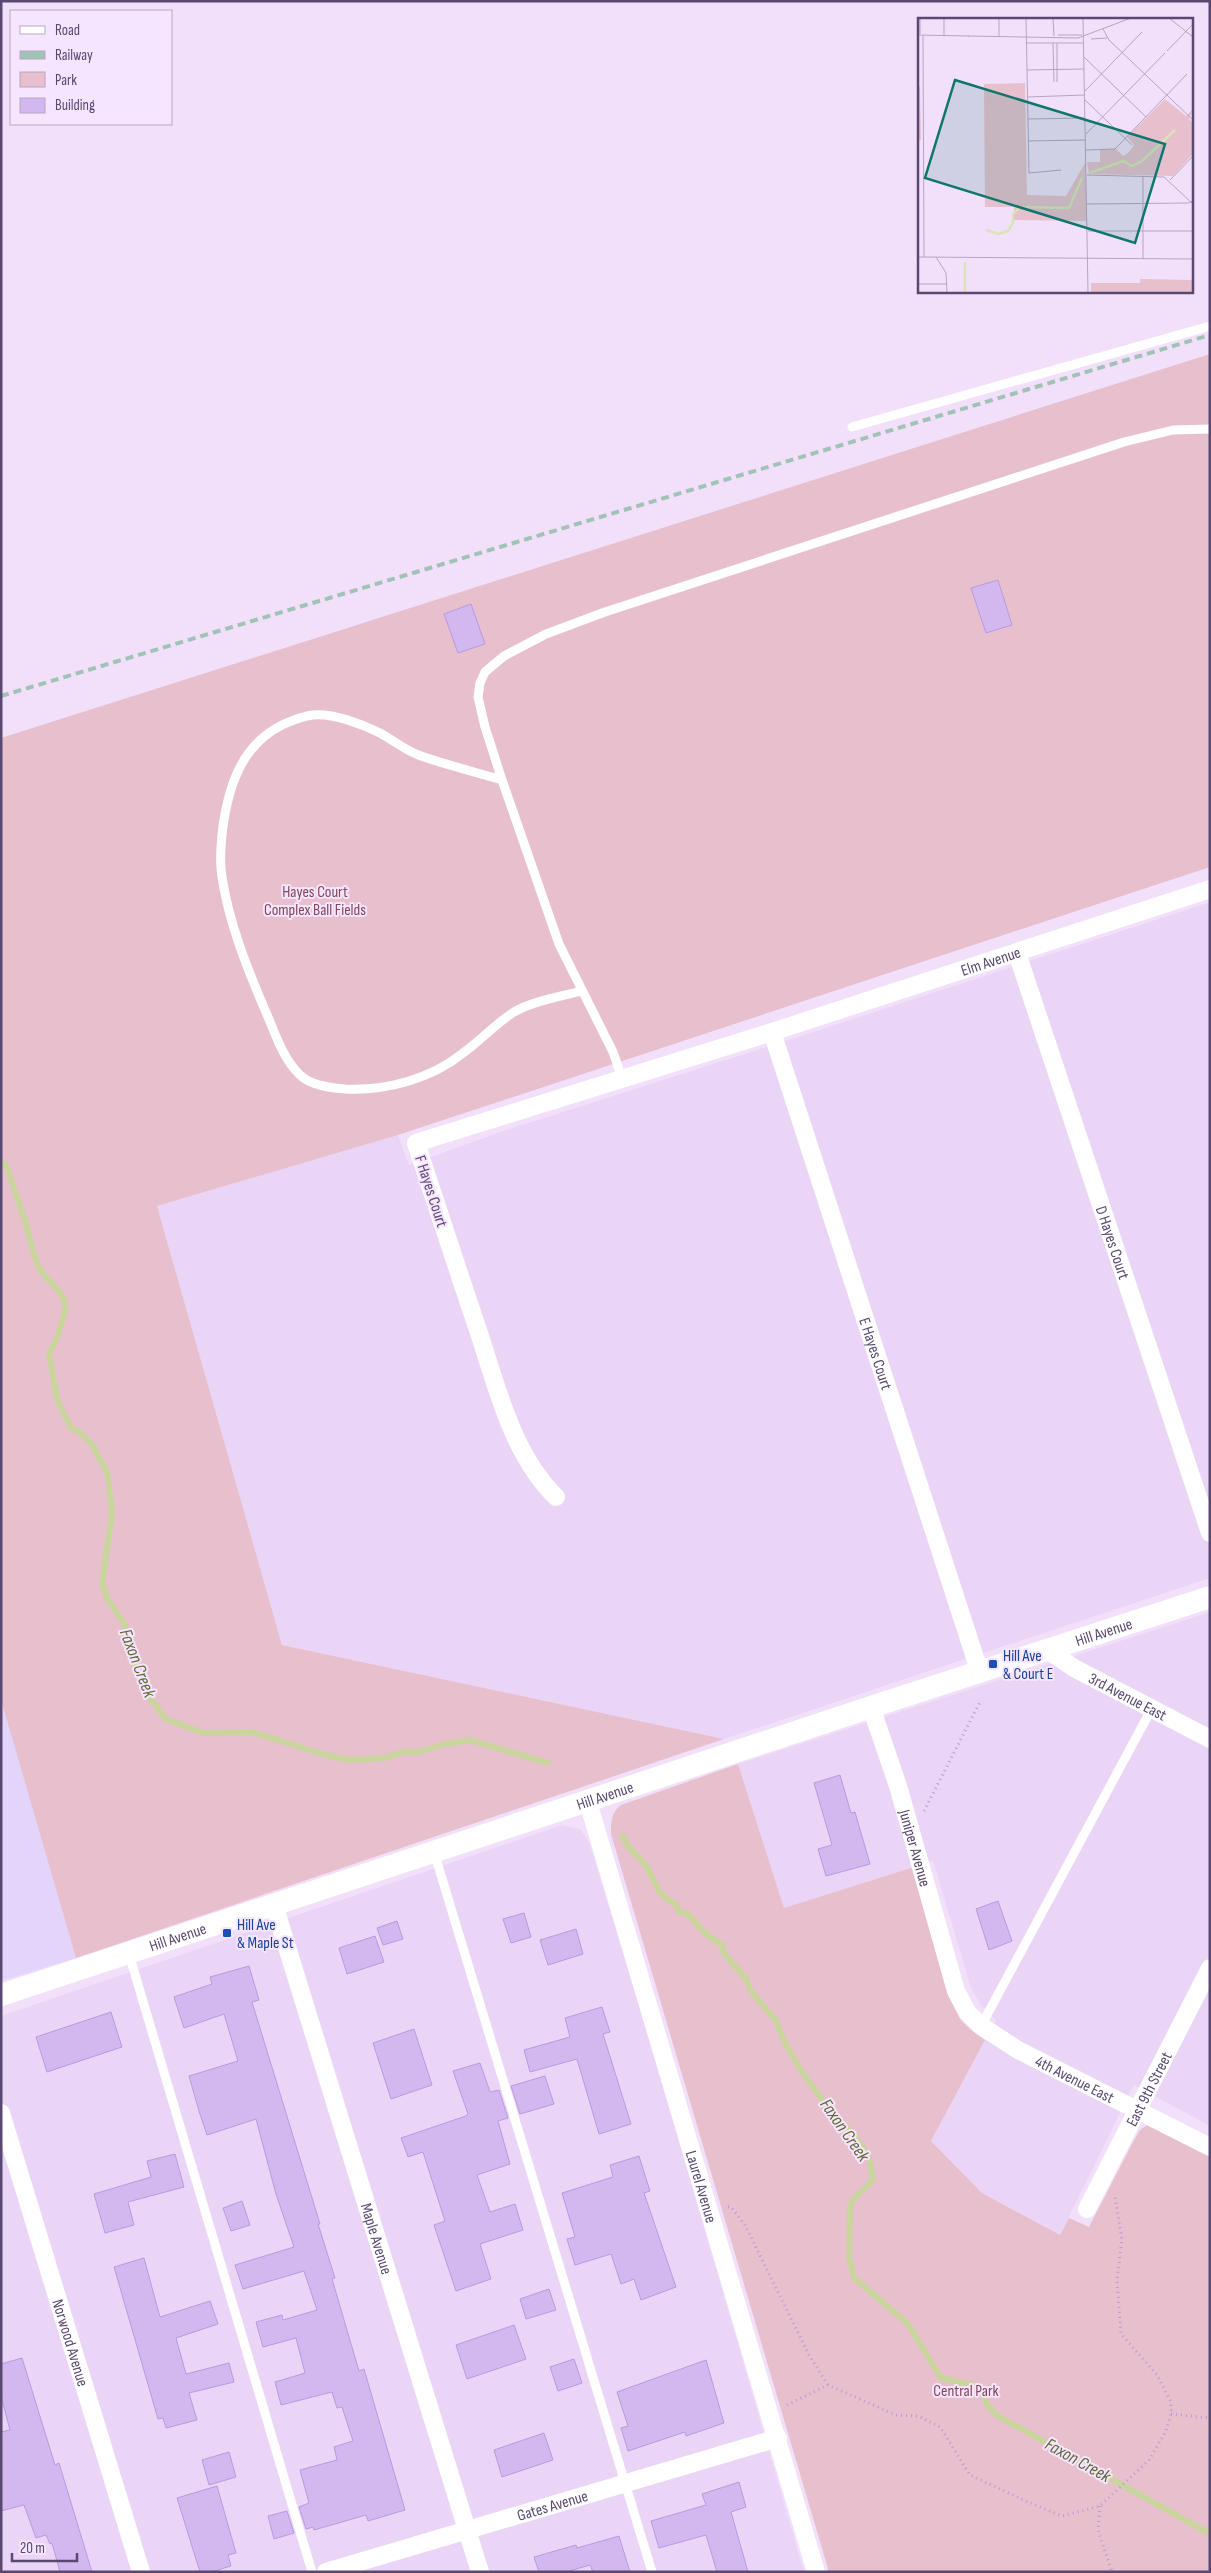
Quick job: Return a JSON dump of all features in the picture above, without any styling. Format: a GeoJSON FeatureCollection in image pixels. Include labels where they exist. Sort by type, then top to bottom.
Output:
{"type":"FeatureCollection","features":[{"type":"Feature","properties":{"kind":"street","name":"Elm Avenue"},"geometry":{"type":"LineString","coordinates":[[772,1032],[1210,888]]}},
{"type":"Feature","properties":{"kind":"street","name":"D Hayes Court"},"geometry":{"type":"LineString","coordinates":[[1017,952],[1210,1533]]}},
{"type":"Feature","properties":{"kind":"street","name":"F Hayes Court"},"geometry":{"type":"LineString","coordinates":[[556,1497],[540,1482],[531,1468],[506,1411],[416,1143],[772,1032]]}},
{"type":"Feature","properties":{"kind":"street","name":"E Hayes Court"},"geometry":{"type":"LineString","coordinates":[[772,1032],[980,1673]]}},
{"type":"Feature","properties":{"kind":"street","name":"Hill Avenue"},"geometry":{"type":"LineString","coordinates":[[1,1995],[588,1802],[871,1706],[1049,1651],[1210,1597]]}},
{"type":"Feature","properties":{"kind":"street","name":"3rd Avenue East"},"geometry":{"type":"LineString","coordinates":[[1049,1651],[1060,1660],[1210,1739]]}},
{"type":"Feature","properties":{"kind":"street","name":"Juniper Avenue"},"geometry":{"type":"LineString","coordinates":[[871,1706],[912,1836],[956,1991]]}},
{"type":"Feature","properties":{"kind":"street","name":"Laurel Avenue"},"geometry":{"type":"LineString","coordinates":[[588,1802],[773,2420],[816,2572]]}},
{"type":"Feature","properties":{"kind":"street","name":"Maple Avenue"},"geometry":{"type":"LineString","coordinates":[[274,1905],[480,2572]]}},
{"type":"Feature","properties":{"kind":"street","name":"East 9th Street"},"geometry":{"type":"LineString","coordinates":[[1087,2209],[1210,1968]]}},
{"type":"Feature","properties":{"kind":"street","name":"4th Avenue East"},"geometry":{"type":"LineString","coordinates":[[956,1991],[966,2012],[981,2026],[1018,2050],[1210,2147]]}},
{"type":"Feature","properties":{"kind":"street","name":"Norwood Avenue"},"geometry":{"type":"LineString","coordinates":[[1,2113],[141,2572]]}},
{"type":"Feature","properties":{"kind":"street","name":"Gates Avenue"},"geometry":{"type":"LineString","coordinates":[[326,2572],[778,2438]]}},
{"type":"Feature","properties":{"kind":"lane"},"geometry":{"type":"LineString","coordinates":[[852,427],[1210,326]]}},
{"type":"Feature","properties":{"kind":"lane"},"geometry":{"type":"LineString","coordinates":[[622,1078],[613,1052],[559,944],[502,780],[478,698],[480,682],[485,672],[504,656],[546,634],[758,561],[1124,442],[1173,430],[1210,429]]}},
{"type":"Feature","properties":{"kind":"lane"},"geometry":{"type":"LineString","coordinates":[[502,780],[419,755],[377,732],[342,720],[313,715],[291,721],[268,732],[248,752],[234,777],[227,801],[220,848],[221,875],[230,912],[249,973],[286,1059],[302,1077],[318,1084],[344,1089],[382,1087],[406,1082],[441,1068],[463,1054],[497,1023],[517,1010],[581,990]]}},
{"type":"Feature","properties":{"kind":"lane"},"geometry":{"type":"LineString","coordinates":[[981,2026],[1152,1708]]}},
{"type":"Feature","properties":{"kind":"lane"},"geometry":{"type":"LineString","coordinates":[[434,1852],[652,2572]]}},
{"type":"Feature","properties":{"kind":"lane"},"geometry":{"type":"LineString","coordinates":[[129,1953],[312,2572]]}},
{"type":"Feature","properties":{"kind":"path"},"geometry":{"type":"LineString","coordinates":[[912,1836],[981,1700]]}},
{"type":"Feature","properties":{"kind":"path"},"geometry":{"type":"LineString","coordinates":[[710,2208],[731,2206],[745,2225],[809,2355],[828,2385],[896,2415],[918,2416],[940,2426],[970,2475],[1062,2516],[1100,2506],[1149,2460],[1166,2431],[1171,2414],[1171,2402],[1158,2375],[1121,2334],[1117,2278],[1122,2240],[1118,2206],[1112,2187],[1105,2174]]}},
{"type":"Feature","properties":{"kind":"path"},"geometry":{"type":"LineString","coordinates":[[773,2420],[788,2404],[828,2385]]}},
{"type":"Feature","properties":{"kind":"path"},"geometry":{"type":"LineString","coordinates":[[1171,2414],[1210,2418]]}},
{"type":"Feature","properties":{"kind":"path"},"geometry":{"type":"LineString","coordinates":[[1100,2506],[1098,2530],[1112,2572]]}},
{"type":"Feature","properties":{"kind":"shaded area"},"geometry":{"type":"Polygon","coordinates":[[[1210,902],[1210,1578],[724,1739],[282,1645],[157,1206],[398,1135],[409,1165],[503,1131],[1210,902]]]}},
{"type":"Feature","properties":{"kind":"shaded area"},"geometry":{"type":"Polygon","coordinates":[[[1210,1612],[1210,2126],[1134,2085],[1060,2235],[982,2193],[931,2141],[996,2020],[981,2005],[971,1988],[933,1861],[784,1908],[738,1764],[1210,1612]]]}},
{"type":"Feature","properties":{"kind":"shaded area"},"geometry":{"type":"Polygon","coordinates":[[[1,1700],[76,1958],[1,1981],[1,1700]]]}},
{"type":"Feature","properties":{"kind":"shaded area"},"geometry":{"type":"Polygon","coordinates":[[[562,1825],[580,1829],[589,1842],[657,2065],[804,2572],[1,2572],[1,2016],[562,1825]]]}},
{"type":"Feature","properties":{"kind":"green space","name":"Hayes Court Complex Ball Fields"},"geometry":{"type":"Polygon","coordinates":[[[1210,354],[1210,867],[398,1135],[157,1206],[282,1645],[724,1739],[76,1958],[1,1700],[1,738],[1210,354]]]}},
{"type":"Feature","properties":{"kind":"green space","name":"Central Park"},"geometry":{"type":"Polygon","coordinates":[[[738,1764],[784,1908],[914,1867],[960,2019],[985,2040],[931,2141],[982,2193],[1060,2235],[1069,2218],[1089,2227],[1133,2142],[1140,2130],[1147,2125],[1154,2126],[1210,2156],[1210,2572],[829,2572],[611,1834],[612,1818],[615,1811],[621,1805],[738,1764]]]}},
{"type":"Feature","properties":{"kind":"building"},"geometry":{"type":"Polygon","coordinates":[[[998,580],[1012,625],[986,633],[971,588],[998,580]]]}},
{"type":"Feature","properties":{"kind":"building"},"geometry":{"type":"Polygon","coordinates":[[[471,604],[485,644],[458,653],[444,614],[471,604]]]}},
{"type":"Feature","properties":{"kind":"building"},"geometry":{"type":"Polygon","coordinates":[[[840,1775],[851,1813],[855,1812],[870,1864],[826,1876],[818,1849],[832,1845],[814,1783],[840,1775]]]}},
{"type":"Feature","properties":{"kind":"building"},"geometry":{"type":"Polygon","coordinates":[[[998,1901],[1012,1941],[989,1950],[976,1909],[998,1901]]]}},
{"type":"Feature","properties":{"kind":"building"},"geometry":{"type":"Polygon","coordinates":[[[524,1913],[531,1937],[511,1943],[503,1919],[524,1913]]]}},
{"type":"Feature","properties":{"kind":"building"},"geometry":{"type":"Polygon","coordinates":[[[397,1921],[403,1939],[383,1945],[377,1928],[397,1921]]]}},
{"type":"Feature","properties":{"kind":"building"},"geometry":{"type":"Polygon","coordinates":[[[576,1929],[583,1954],[548,1965],[540,1940],[576,1929]]]}},
{"type":"Feature","properties":{"kind":"building"},"geometry":{"type":"Polygon","coordinates":[[[375,1936],[384,1962],[347,1974],[339,1948],[375,1936]]]}},
{"type":"Feature","properties":{"kind":"building"},"geometry":{"type":"Polygon","coordinates":[[[249,1966],[259,2000],[252,2002],[320,2224],[318,2224],[335,2278],[332,2279],[359,2371],[364,2369],[405,2510],[368,2521],[366,2515],[314,2530],[313,2527],[306,2529],[299,2507],[309,2503],[300,2470],[337,2460],[334,2447],[353,2441],[342,2407],[337,2408],[332,2392],[281,2405],[275,2382],[305,2373],[296,2338],[263,2347],[256,2322],[282,2315],[283,2320],[317,2310],[304,2271],[243,2289],[235,2265],[294,2247],[276,2194],[256,2119],[207,2135],[199,2111],[189,2076],[238,2061],[224,2014],[184,2028],[174,1997],[212,1984],[210,1977],[249,1966]]]}},
{"type":"Feature","properties":{"kind":"building"},"geometry":{"type":"Polygon","coordinates":[[[602,2007],[610,2032],[603,2034],[631,2124],[599,2134],[577,2059],[530,2072],[524,2050],[570,2037],[565,2018],[602,2007]]]}},
{"type":"Feature","properties":{"kind":"building"},"geometry":{"type":"Polygon","coordinates":[[[111,2012],[122,2047],[47,2072],[36,2037],[111,2012]]]}},
{"type":"Feature","properties":{"kind":"building"},"geometry":{"type":"Polygon","coordinates":[[[414,2029],[432,2085],[391,2099],[373,2043],[414,2029]]]}},
{"type":"Feature","properties":{"kind":"building"},"geometry":{"type":"Polygon","coordinates":[[[480,2063],[490,2092],[499,2090],[508,2118],[498,2121],[510,2164],[477,2175],[490,2212],[515,2204],[523,2230],[480,2244],[491,2279],[456,2291],[434,2225],[445,2221],[423,2152],[408,2157],[401,2138],[466,2116],[468,2114],[453,2071],[480,2063]]]}},
{"type":"Feature","properties":{"kind":"building"},"geometry":{"type":"Polygon","coordinates":[[[545,2076],[554,2104],[520,2114],[511,2086],[545,2076]]]}},
{"type":"Feature","properties":{"kind":"building"},"geometry":{"type":"Polygon","coordinates":[[[175,2154],[184,2187],[128,2202],[134,2225],[105,2233],[94,2194],[151,2177],[147,2161],[175,2154]]]}},
{"type":"Feature","properties":{"kind":"building"},"geometry":{"type":"Polygon","coordinates":[[[639,2156],[650,2191],[644,2193],[676,2287],[641,2300],[634,2279],[621,2284],[611,2254],[575,2265],[567,2239],[575,2237],[562,2193],[613,2177],[610,2165],[639,2156]]]}},
{"type":"Feature","properties":{"kind":"building"},"geometry":{"type":"Polygon","coordinates":[[[242,2201],[250,2225],[231,2231],[223,2208],[242,2201]]]}},
{"type":"Feature","properties":{"kind":"building"},"geometry":{"type":"Polygon","coordinates":[[[144,2258],[160,2317],[210,2301],[218,2324],[176,2338],[186,2374],[229,2363],[234,2382],[189,2393],[197,2420],[166,2428],[163,2418],[158,2419],[114,2267],[144,2258]]]}},
{"type":"Feature","properties":{"kind":"building"},"geometry":{"type":"Polygon","coordinates":[[[549,2289],[556,2310],[526,2319],[520,2299],[549,2289]]]}},
{"type":"Feature","properties":{"kind":"building"},"geometry":{"type":"Polygon","coordinates":[[[514,2325],[526,2359],[467,2379],[456,2345],[514,2325]]]}},
{"type":"Feature","properties":{"kind":"building"},"geometry":{"type":"Polygon","coordinates":[[[22,2358],[55,2465],[59,2463],[92,2572],[60,2572],[52,2543],[50,2544],[46,2535],[36,2538],[24,2505],[1,2511],[1,2432],[10,2430],[1,2396],[1,2364],[22,2358]]]}},
{"type":"Feature","properties":{"kind":"building"},"geometry":{"type":"Polygon","coordinates":[[[574,2359],[582,2383],[558,2391],[550,2367],[574,2359]]]}},
{"type":"Feature","properties":{"kind":"building"},"geometry":{"type":"Polygon","coordinates":[[[706,2360],[724,2423],[686,2436],[685,2432],[628,2451],[621,2428],[628,2426],[617,2392],[706,2360]]]}},
{"type":"Feature","properties":{"kind":"building"},"geometry":{"type":"Polygon","coordinates":[[[544,2433],[553,2460],[502,2477],[494,2450],[544,2433]]]}},
{"type":"Feature","properties":{"kind":"building"},"geometry":{"type":"Polygon","coordinates":[[[229,2452],[236,2477],[209,2485],[202,2460],[229,2452]]]}},
{"type":"Feature","properties":{"kind":"building"},"geometry":{"type":"Polygon","coordinates":[[[739,2482],[746,2507],[731,2512],[748,2572],[717,2572],[706,2535],[659,2548],[651,2521],[706,2505],[702,2494],[739,2482]]]}},
{"type":"Feature","properties":{"kind":"building"},"geometry":{"type":"Polygon","coordinates":[[[217,2486],[236,2553],[228,2555],[231,2566],[211,2572],[200,2572],[177,2498],[217,2486]]]}},
{"type":"Feature","properties":{"kind":"building"},"geometry":{"type":"Polygon","coordinates":[[[287,2511],[294,2533],[274,2539],[268,2516],[287,2511]]]}},
{"type":"Feature","properties":{"kind":"building"},"geometry":{"type":"Polygon","coordinates":[[[619,2536],[630,2572],[593,2572],[590,2565],[566,2572],[539,2572],[534,2557],[576,2545],[577,2548],[619,2536]]]}},
{"type":"Feature","properties":{"kind":"waterway","name":"Faxon Creek"},"geometry":{"type":"LineString","coordinates":[[1,1163],[6,1165],[40,1270],[62,1295],[65,1303],[65,1311],[57,1338],[49,1353],[57,1400],[71,1428],[81,1433],[93,1446],[108,1475],[112,1514],[102,1583],[107,1598],[125,1625],[134,1663],[146,1693],[166,1719],[203,1733],[252,1732],[325,1755],[351,1760],[383,1758],[408,1751],[415,1753],[445,1744],[470,1740],[548,1763]]}},
{"type":"Feature","properties":{"kind":"waterway","name":"Faxon Creek"},"geometry":{"type":"LineString","coordinates":[[623,1836],[630,1849],[646,1866],[660,1893],[677,1905],[678,1911],[688,1914],[706,1934],[722,1945],[724,1953],[746,1979],[752,1993],[775,2019],[784,2041],[800,2069],[831,2112],[854,2135],[869,2157],[873,2180],[852,2201],[850,2209],[849,2257],[854,2278],[908,2324],[941,2378],[977,2386],[983,2394],[987,2405],[998,2416],[1210,2534]]}},
{"type":"Feature","properties":{"kind":"railway"},"geometry":{"type":"LineString","coordinates":[[1,696],[1210,335]]}},
{"type":"Feature","properties":{"kind":"place","name":"Hill Ave & Court E"},"geometry":{"type":"Point","coordinates":[993,1664]}},
{"type":"Feature","properties":{"kind":"place","name":"Hill Ave & Maple St"},"geometry":{"type":"Point","coordinates":[227,1933]}}]}
